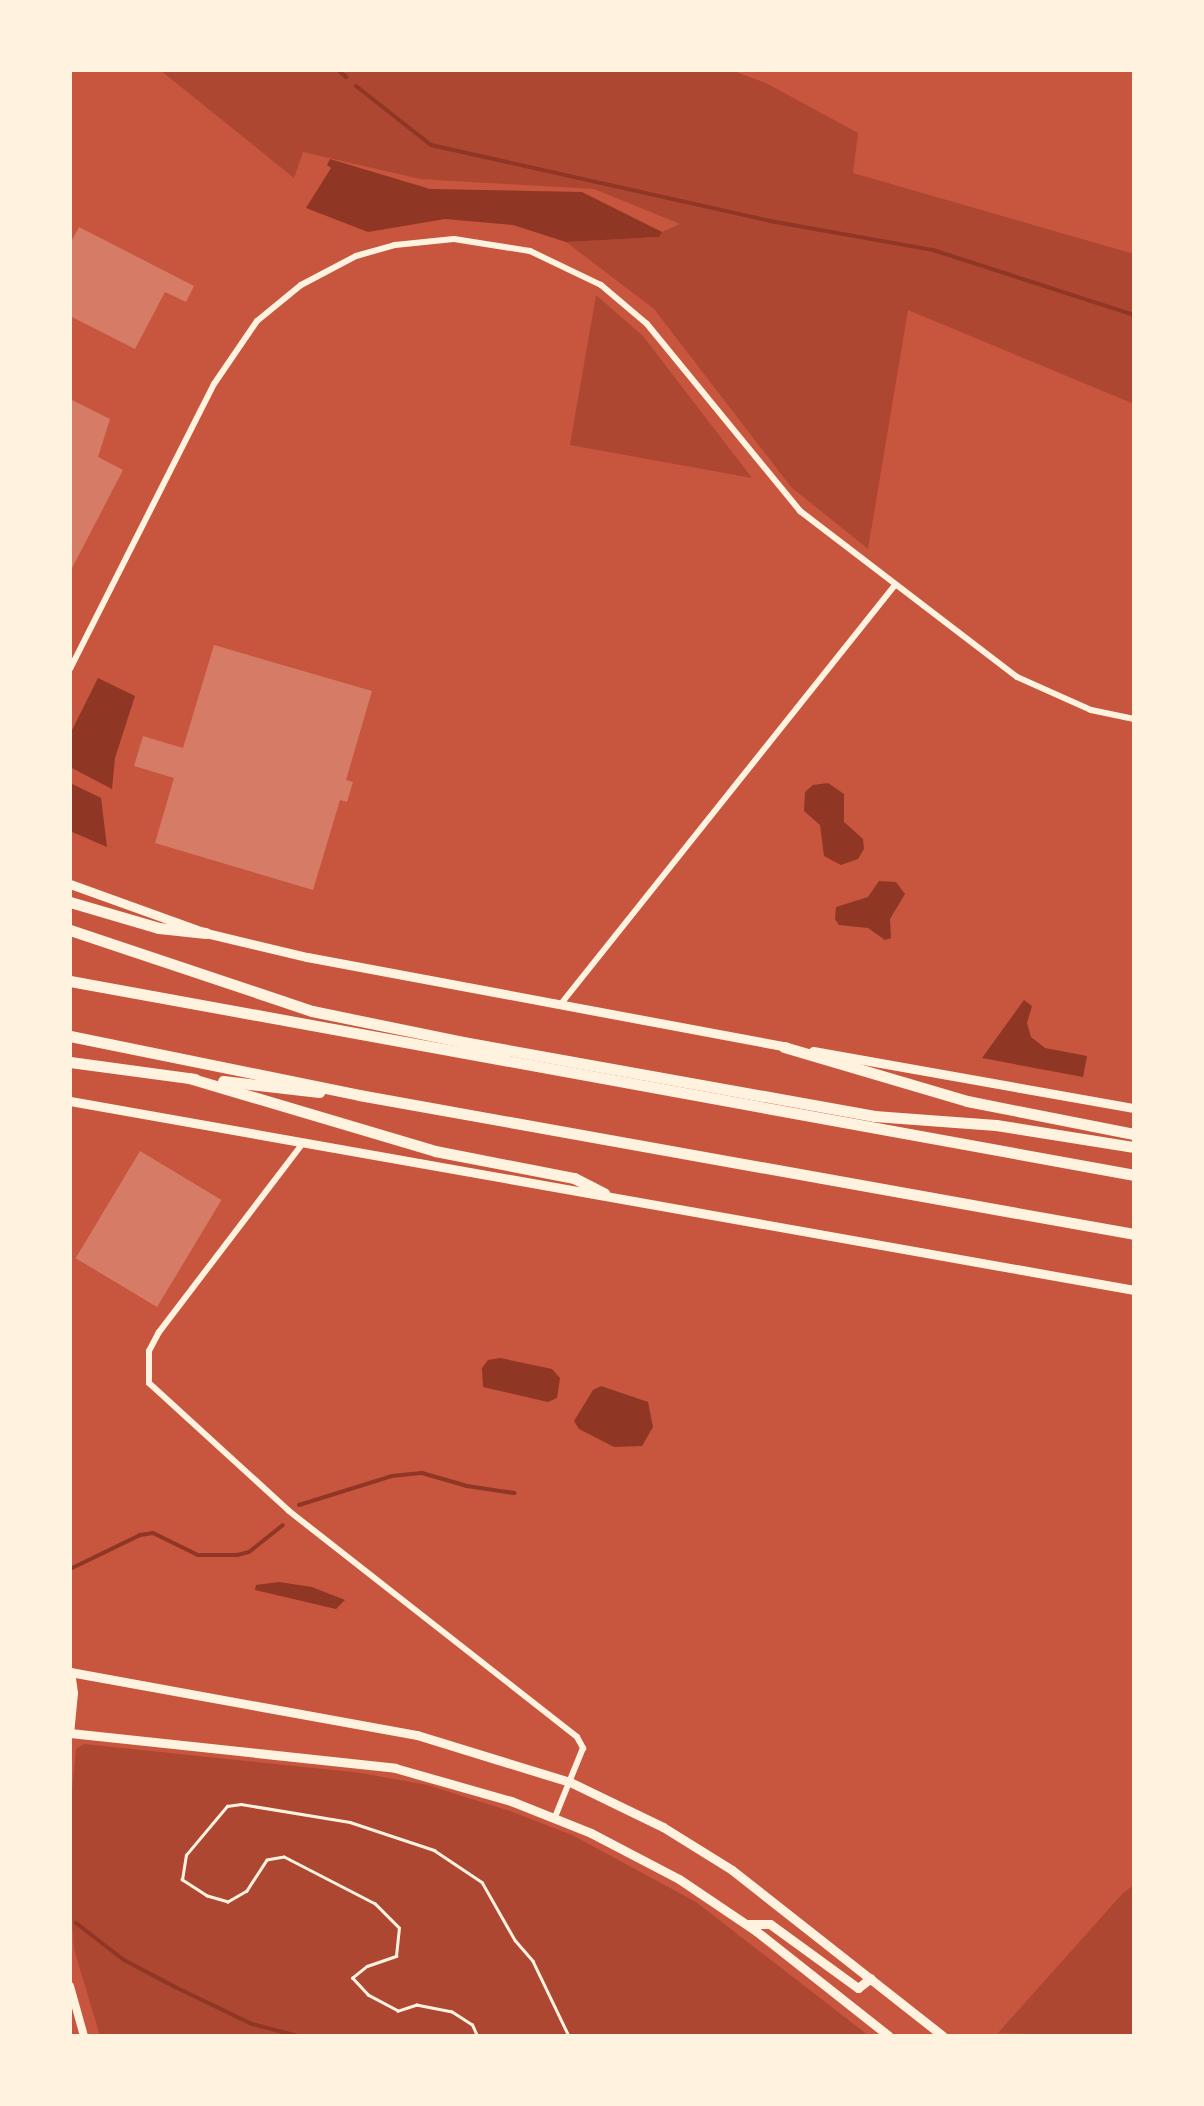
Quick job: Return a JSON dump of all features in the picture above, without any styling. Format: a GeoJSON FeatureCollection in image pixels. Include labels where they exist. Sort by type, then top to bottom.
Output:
{"type":"FeatureCollection","features":[{"type":"Feature","properties":{"kind":"highway"},"geometry":{"type":"LineString","coordinates":[[70,902],[158,928],[206,933]]}},
{"type":"Feature","properties":{"kind":"highway"},"geometry":{"type":"LineString","coordinates":[[70,930],[312,1011],[874,1116],[996,1125],[1134,1146]]}},
{"type":"Feature","properties":{"kind":"highway"},"geometry":{"type":"LineString","coordinates":[[70,981],[1134,1176]]}},
{"type":"Feature","properties":{"kind":"highway"},"geometry":{"type":"LineString","coordinates":[[312,1011],[336,1028]]}},
{"type":"Feature","properties":{"kind":"highway"},"geometry":{"type":"LineString","coordinates":[[70,1036],[360,1095],[1134,1234]]}},
{"type":"Feature","properties":{"kind":"highway"},"geometry":{"type":"LineString","coordinates":[[784,1046],[967,1101],[1134,1134]]}},
{"type":"Feature","properties":{"kind":"highway"},"geometry":{"type":"LineString","coordinates":[[70,1062],[360,1095]]}},
{"type":"Feature","properties":{"kind":"highway"},"geometry":{"type":"LineString","coordinates":[[189,1078],[435,1151],[574,1178],[604,1193]]}},
{"type":"Feature","properties":{"kind":"main road"},"geometry":{"type":"LineString","coordinates":[[70,884],[206,933],[374,972],[1134,1108]]}},
{"type":"Feature","properties":{"kind":"main road"},"geometry":{"type":"LineString","coordinates":[[70,1101],[1134,1290]]}},
{"type":"Feature","properties":{"kind":"main road"},"geometry":{"type":"LineString","coordinates":[[70,1672],[416,1735],[570,1782],[663,1826],[732,1870],[943,2036]]}},
{"type":"Feature","properties":{"kind":"main road"},"geometry":{"type":"LineString","coordinates":[[70,1733],[395,1768],[556,1817],[678,1879],[746,1924],[889,2036]]}},
{"type":"Feature","properties":{"kind":"main road"},"geometry":{"type":"LineString","coordinates":[[746,1924],[770,1924],[858,1988],[871,1978]]}},
{"type":"Feature","properties":{"kind":"street"},"geometry":{"type":"LineString","coordinates":[[70,668],[214,384],[250,329],[286,295],[336,265],[385,247],[434,240],[474,240],[530,251],[584,274],[618,298],[647,324],[776,488],[804,514],[1017,676],[1090,710],[1134,719]]}},
{"type":"Feature","properties":{"kind":"street"},"geometry":{"type":"LineString","coordinates":[[559,1006],[896,585]]}},
{"type":"Feature","properties":{"kind":"street"},"geometry":{"type":"LineString","coordinates":[[303,1143],[159,1332],[149,1351],[149,1383],[288,1510],[577,1737],[582,1748],[556,1817]]}},
{"type":"Feature","properties":{"kind":"street"},"geometry":{"type":"LineString","coordinates":[[70,1672],[74,1693],[70,1733]]}},
{"type":"Feature","properties":{"kind":"street"},"geometry":{"type":"LineString","coordinates":[[70,1986],[84,2036]]}},
{"type":"Feature","properties":{"kind":"path"},"geometry":{"type":"LineString","coordinates":[[477,2036],[472,2025],[452,2012],[416,2005],[398,2011],[368,1995],[352,1978],[396,1956],[399,1928],[375,1904],[284,1857],[267,1860],[247,1891],[228,1902],[182,1880],[186,1855],[227,1806],[241,1804],[350,1822],[434,1850],[482,1882],[515,1940],[532,1960],[569,2036]]}},
{"type":"Feature","properties":{"kind":"shaded area"},"geometry":{"type":"Polygon","coordinates":[[[160,70],[731,70],[766,83],[858,133],[853,173],[1134,254],[1134,404],[908,310],[868,549],[791,487],[654,309],[566,242],[659,237],[680,224],[594,189],[420,179],[303,152],[294,178],[160,70]]]}},
{"type":"Feature","properties":{"kind":"shaded area"},"geometry":{"type":"Polygon","coordinates":[[[330,159],[430,189],[582,192],[662,232],[659,237],[566,242],[513,225],[445,219],[368,232],[306,208],[331,168],[327,165],[330,159]]]}},
{"type":"Feature","properties":{"kind":"shaded area"},"geometry":{"type":"Polygon","coordinates":[[[596,295],[643,336],[752,478],[570,445],[596,295]]]}},
{"type":"Feature","properties":{"kind":"shaded area"},"geometry":{"type":"Polygon","coordinates":[[[98,678],[135,696],[115,758],[112,789],[70,767],[70,734],[98,678]]]}},
{"type":"Feature","properties":{"kind":"shaded area"},"geometry":{"type":"Polygon","coordinates":[[[70,783],[101,798],[107,847],[70,831],[70,783]]]}},
{"type":"Feature","properties":{"kind":"shaded area"},"geometry":{"type":"Polygon","coordinates":[[[828,783],[844,794],[844,822],[863,839],[864,849],[858,859],[841,865],[824,856],[820,825],[804,811],[805,792],[813,785],[828,783]]]}},
{"type":"Feature","properties":{"kind":"shaded area"},"geometry":{"type":"Polygon","coordinates":[[[879,881],[896,882],[905,894],[890,919],[891,938],[885,940],[868,928],[839,925],[836,907],[868,897],[879,881]]]}},
{"type":"Feature","properties":{"kind":"shaded area"},"geometry":{"type":"Polygon","coordinates":[[[1024,1000],[1032,1006],[1027,1023],[1031,1037],[1045,1048],[1087,1056],[1083,1077],[982,1058],[1024,1000]]]}},
{"type":"Feature","properties":{"kind":"shaded area"},"geometry":{"type":"Polygon","coordinates":[[[500,1358],[552,1369],[560,1378],[557,1398],[548,1402],[483,1387],[482,1368],[488,1360],[500,1358]]]}},
{"type":"Feature","properties":{"kind":"shaded area"},"geometry":{"type":"Polygon","coordinates":[[[601,1386],[648,1402],[653,1427],[642,1446],[614,1447],[579,1429],[574,1421],[593,1390],[601,1386]]]}},
{"type":"Feature","properties":{"kind":"shaded area"},"geometry":{"type":"Polygon","coordinates":[[[279,1582],[312,1587],[345,1600],[336,1609],[255,1590],[256,1585],[279,1582]]]}},
{"type":"Feature","properties":{"kind":"shaded area"},"geometry":{"type":"Polygon","coordinates":[[[84,1744],[361,1773],[427,1785],[510,1811],[572,1835],[696,1902],[869,2036],[100,2036],[74,1949],[70,1893],[70,1812],[76,1749],[84,1744]]]}},
{"type":"Feature","properties":{"kind":"shaded area"},"geometry":{"type":"Polygon","coordinates":[[[1134,1885],[1134,2036],[998,2033],[1123,1893],[1134,1885]]]}},
{"type":"Feature","properties":{"kind":"building"},"geometry":{"type":"Polygon","coordinates":[[[79,227],[194,286],[186,302],[165,292],[135,349],[70,316],[70,244],[79,227]]]}},
{"type":"Feature","properties":{"kind":"building"},"geometry":{"type":"Polygon","coordinates":[[[70,399],[110,419],[98,457],[123,470],[70,572],[70,399]]]}},
{"type":"Feature","properties":{"kind":"building"},"geometry":{"type":"Polygon","coordinates":[[[214,645],[372,691],[346,780],[353,782],[347,802],[340,800],[313,890],[155,843],[174,778],[134,766],[143,736],[183,748],[214,645]]]}},
{"type":"Feature","properties":{"kind":"building"},"geometry":{"type":"Polygon","coordinates":[[[140,1151],[221,1200],[157,1307],[76,1258],[140,1151]]]}},
{"type":"Feature","properties":{"kind":"waterway"},"geometry":{"type":"LineString","coordinates":[[338,70],[346,77]]}},
{"type":"Feature","properties":{"kind":"waterway"},"geometry":{"type":"LineString","coordinates":[[356,86],[431,145],[770,221],[933,250],[1134,315]]}},
{"type":"Feature","properties":{"kind":"waterway"},"geometry":{"type":"LineString","coordinates":[[299,1505],[392,1476],[422,1473],[467,1486],[514,1493]]}},
{"type":"Feature","properties":{"kind":"waterway"},"geometry":{"type":"LineString","coordinates":[[70,1569],[140,1535],[153,1533],[198,1555],[237,1555],[249,1552],[283,1525]]}},
{"type":"Feature","properties":{"kind":"waterway"},"geometry":{"type":"LineString","coordinates":[[76,1923],[124,1960],[175,1987],[252,2024],[298,2036]]}}]}
